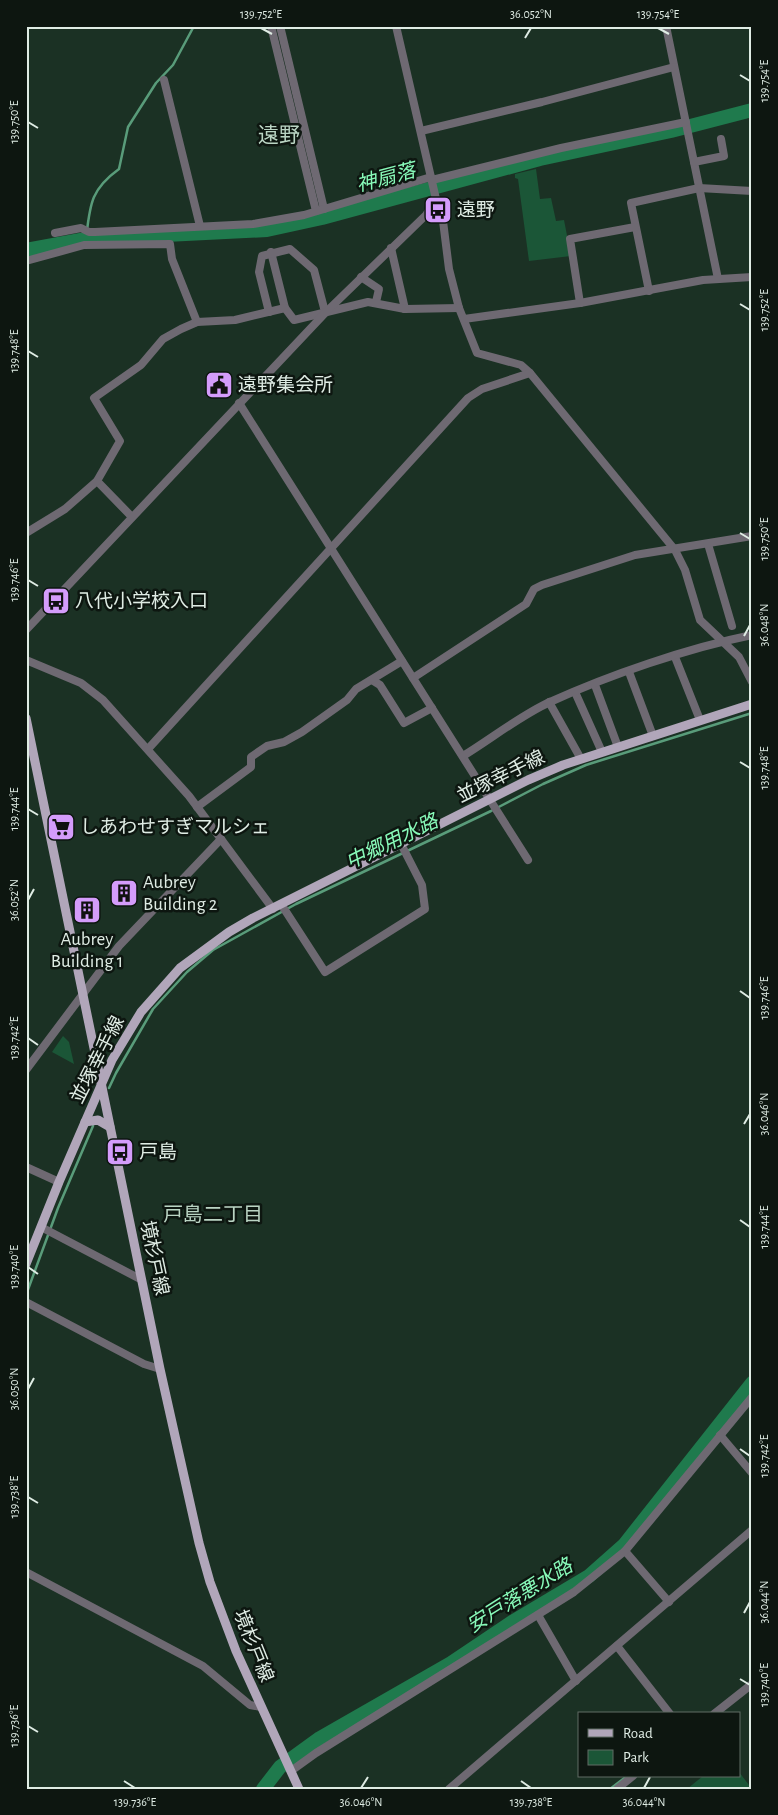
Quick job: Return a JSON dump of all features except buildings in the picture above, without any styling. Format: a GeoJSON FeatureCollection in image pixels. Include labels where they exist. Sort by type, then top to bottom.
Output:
{"type":"FeatureCollection","features":[{"type":"Feature","properties":{"kind":"main road","name":"並塚幸手線"},"geometry":{"type":"LineString","coordinates":[[26,1264],[101,1083],[132,1026],[168,980],[194,956],[229,932],[277,906],[528,780],[581,759],[752,704]]}},
{"type":"Feature","properties":{"kind":"main road","name":"境杉戸線"},"geometry":{"type":"LineString","coordinates":[[26,718],[187,1494],[210,1582],[236,1651],[299,1789]]}},
{"type":"Feature","properties":{"kind":"main road"},"geometry":{"type":"LineString","coordinates":[[84,1122],[98,1120],[110,1127]]}},
{"type":"Feature","properties":{"kind":"street"},"geometry":{"type":"LineString","coordinates":[[271,26],[320,210]]}},
{"type":"Feature","properties":{"kind":"street"},"geometry":{"type":"LineString","coordinates":[[280,26],[320,210]]}},
{"type":"Feature","properties":{"kind":"street"},"geometry":{"type":"LineString","coordinates":[[396,26],[431,179],[436,199],[441,206],[449,269],[459,308],[478,353],[521,365],[530,373],[675,550],[685,570],[700,620],[739,657],[752,682]]}},
{"type":"Feature","properties":{"kind":"street"},"geometry":{"type":"LineString","coordinates":[[666,26],[718,279]]}},
{"type":"Feature","properties":{"kind":"street"},"geometry":{"type":"LineString","coordinates":[[421,131],[542,102],[674,67]]}},
{"type":"Feature","properties":{"kind":"street"},"geometry":{"type":"LineString","coordinates":[[164,80],[200,226]]}},
{"type":"Feature","properties":{"kind":"street"},"geometry":{"type":"LineString","coordinates":[[55,233],[82,228],[89,232],[95,232],[253,224],[320,210],[431,179],[561,148],[686,122]]}},
{"type":"Feature","properties":{"kind":"street"},"geometry":{"type":"LineString","coordinates":[[694,162],[724,156],[721,139]]}},
{"type":"Feature","properties":{"kind":"street"},"geometry":{"type":"LineString","coordinates":[[648,291],[631,203],[699,188],[752,191]]}},
{"type":"Feature","properties":{"kind":"street"},"geometry":{"type":"LineString","coordinates":[[26,630],[238,403],[361,277],[426,215],[436,199]]}},
{"type":"Feature","properties":{"kind":"street"},"geometry":{"type":"LineString","coordinates":[[580,303],[570,239],[635,226]]}},
{"type":"Feature","properties":{"kind":"street"},"geometry":{"type":"LineString","coordinates":[[95,232],[95,244]]}},
{"type":"Feature","properties":{"kind":"street"},"geometry":{"type":"LineString","coordinates":[[26,261],[95,244],[170,244],[172,259],[197,322]]}},
{"type":"Feature","properties":{"kind":"street"},"geometry":{"type":"LineString","coordinates":[[391,248],[405,309]]}},
{"type":"Feature","properties":{"kind":"street"},"geometry":{"type":"LineString","coordinates":[[269,312],[259,272],[262,256],[271,252],[290,249],[314,270],[324,308],[327,311]]}},
{"type":"Feature","properties":{"kind":"street"},"geometry":{"type":"LineString","coordinates":[[271,252],[285,308],[294,320],[361,302],[376,302],[405,309],[459,308]]}},
{"type":"Feature","properties":{"kind":"street"},"geometry":{"type":"LineString","coordinates":[[361,277],[378,286],[379,294],[376,302]]}},
{"type":"Feature","properties":{"kind":"street"},"geometry":{"type":"LineString","coordinates":[[464,318],[580,303],[718,279],[752,277]]}},
{"type":"Feature","properties":{"kind":"street"},"geometry":{"type":"LineString","coordinates":[[26,533],[65,509],[97,481],[120,441],[94,398],[141,365],[163,339],[197,322],[236,320],[285,308]]}},
{"type":"Feature","properties":{"kind":"street"},"geometry":{"type":"LineString","coordinates":[[148,749],[468,398],[482,389],[530,373]]}},
{"type":"Feature","properties":{"kind":"street"},"geometry":{"type":"LineString","coordinates":[[238,403],[528,860]]}},
{"type":"Feature","properties":{"kind":"street"},"geometry":{"type":"LineString","coordinates":[[97,481],[131,516]]}},
{"type":"Feature","properties":{"kind":"street"},"geometry":{"type":"LineString","coordinates":[[413,678],[454,649],[526,604],[537,587],[635,555],[752,536]]}},
{"type":"Feature","properties":{"kind":"street"},"geometry":{"type":"LineString","coordinates":[[708,544],[732,626]]}},
{"type":"Feature","properties":{"kind":"street"},"geometry":{"type":"LineString","coordinates":[[463,756],[549,702],[675,656],[722,641],[752,635]]}},
{"type":"Feature","properties":{"kind":"street"},"geometry":{"type":"LineString","coordinates":[[675,656],[700,720]]}},
{"type":"Feature","properties":{"kind":"street"},"geometry":{"type":"LineString","coordinates":[[26,660],[81,683],[94,691],[148,749],[197,807],[277,906],[325,972],[425,909],[422,885],[401,844]]}},
{"type":"Feature","properties":{"kind":"street"},"geometry":{"type":"LineString","coordinates":[[197,807],[251,767],[251,757],[259,750],[284,742],[302,732],[347,700],[356,689],[402,661]]}},
{"type":"Feature","properties":{"kind":"street"},"geometry":{"type":"LineString","coordinates":[[629,672],[653,736]]}},
{"type":"Feature","properties":{"kind":"street"},"geometry":{"type":"LineString","coordinates":[[372,680],[380,685],[404,723],[432,708]]}},
{"type":"Feature","properties":{"kind":"street"},"geometry":{"type":"LineString","coordinates":[[594,685],[618,747]]}},
{"type":"Feature","properties":{"kind":"street"},"geometry":{"type":"LineString","coordinates":[[575,692],[602,752]]}},
{"type":"Feature","properties":{"kind":"street"},"geometry":{"type":"LineString","coordinates":[[549,702],[581,759]]}},
{"type":"Feature","properties":{"kind":"street"},"geometry":{"type":"LineString","coordinates":[[26,1070],[119,946],[221,838]]}},
{"type":"Feature","properties":{"kind":"street"},"geometry":{"type":"LineString","coordinates":[[26,1168],[59,1182]]}},
{"type":"Feature","properties":{"kind":"street"},"geometry":{"type":"LineString","coordinates":[[41,1227],[142,1280]]}},
{"type":"Feature","properties":{"kind":"street"},"geometry":{"type":"LineString","coordinates":[[26,1302],[144,1364],[160,1369]]}},
{"type":"Feature","properties":{"kind":"street"},"geometry":{"type":"LineString","coordinates":[[290,1770],[574,1592],[625,1551],[752,1397]]}},
{"type":"Feature","properties":{"kind":"street"},"geometry":{"type":"LineString","coordinates":[[720,1435],[752,1472]]}},
{"type":"Feature","properties":{"kind":"street"},"geometry":{"type":"LineString","coordinates":[[449,1789],[752,1530]]}},
{"type":"Feature","properties":{"kind":"street"},"geometry":{"type":"LineString","coordinates":[[625,1551],[668,1602]]}},
{"type":"Feature","properties":{"kind":"street"},"geometry":{"type":"LineString","coordinates":[[26,1572],[203,1666],[250,1705],[260,1707]]}},
{"type":"Feature","properties":{"kind":"street"},"geometry":{"type":"LineString","coordinates":[[538,1615],[576,1681]]}},
{"type":"Feature","properties":{"kind":"street"},"geometry":{"type":"LineString","coordinates":[[617,1646],[668,1712]]}},
{"type":"Feature","properties":{"kind":"street"},"geometry":{"type":"LineString","coordinates":[[717,1712],[752,1684]]}},
{"type":"Feature","properties":{"kind":"street"},"geometry":{"type":"LineString","coordinates":[[617,1789],[631,1778]]}},
{"type":"Feature","properties":{"kind":"green space"},"geometry":{"type":"Polygon","coordinates":[[[536,169],[540,199],[551,198],[556,221],[564,220],[571,256],[529,261],[518,179],[515,178],[515,174],[536,169]]]}},
{"type":"Feature","properties":{"kind":"green space"},"geometry":{"type":"Polygon","coordinates":[[[63,1036],[69,1042],[74,1064],[52,1052],[63,1036]]]}},
{"type":"Feature","properties":{"kind":"green space"},"geometry":{"type":"Polygon","coordinates":[[[740,1773],[752,1789],[687,1789],[701,1778],[740,1778],[740,1773]]]}},
{"type":"Feature","properties":{"kind":"waterway"},"geometry":{"type":"LineString","coordinates":[[86,239],[93,199],[102,184],[119,169],[128,127],[156,83],[173,65],[194,26]]}},
{"type":"Feature","properties":{"kind":"waterway","name":"神扇落"},"geometry":{"type":"LineString","coordinates":[[26,250],[86,239],[267,230],[322,218],[540,159],[671,131],[752,110]]}},
{"type":"Feature","properties":{"kind":"waterway","name":"中郷用水路"},"geometry":{"type":"LineString","coordinates":[[109,1088],[153,1009],[187,972],[213,950],[296,904],[586,765],[752,713]]}},
{"type":"Feature","properties":{"kind":"waterway","name":"中郷用水路"},"geometry":{"type":"LineString","coordinates":[[26,1295],[58,1208],[93,1126]]}},
{"type":"Feature","properties":{"kind":"waterway","name":"安戸落悪水路"},"geometry":{"type":"LineString","coordinates":[[263,1789],[280,1767],[320,1738],[451,1663],[512,1622],[589,1576],[624,1545],[752,1383]]}},
{"type":"Feature","properties":{"kind":"waterway"},"geometry":{"type":"LineString","coordinates":[[610,1789],[624,1778]]}},
{"type":"Feature","properties":{"kind":"place","name":"遠野"},"geometry":{"type":"Point","coordinates":[438,210]}},
{"type":"Feature","properties":{"kind":"place","name":"遠野集会所"},"geometry":{"type":"Point","coordinates":[219,385]}},
{"type":"Feature","properties":{"kind":"place","name":"八代小学校入口"},"geometry":{"type":"Point","coordinates":[56,601]}},
{"type":"Feature","properties":{"kind":"place","name":"しあわせすぎマルシェ"},"geometry":{"type":"Point","coordinates":[61,827]}},
{"type":"Feature","properties":{"kind":"place","name":"Aubrey Building 2"},"geometry":{"type":"Point","coordinates":[124,893]}},
{"type":"Feature","properties":{"kind":"place","name":"Aubrey Building 1"},"geometry":{"type":"Point","coordinates":[87,910]}},
{"type":"Feature","properties":{"kind":"place","name":"戸島"},"geometry":{"type":"Point","coordinates":[120,1152]}},
{"type":"Feature","properties":{"kind":"district","name":"遠野"},"geometry":{"type":"Point","coordinates":[279,135]}},
{"type":"Feature","properties":{"kind":"district","name":"戸島二丁目"},"geometry":{"type":"Point","coordinates":[213,1215]}}]}
